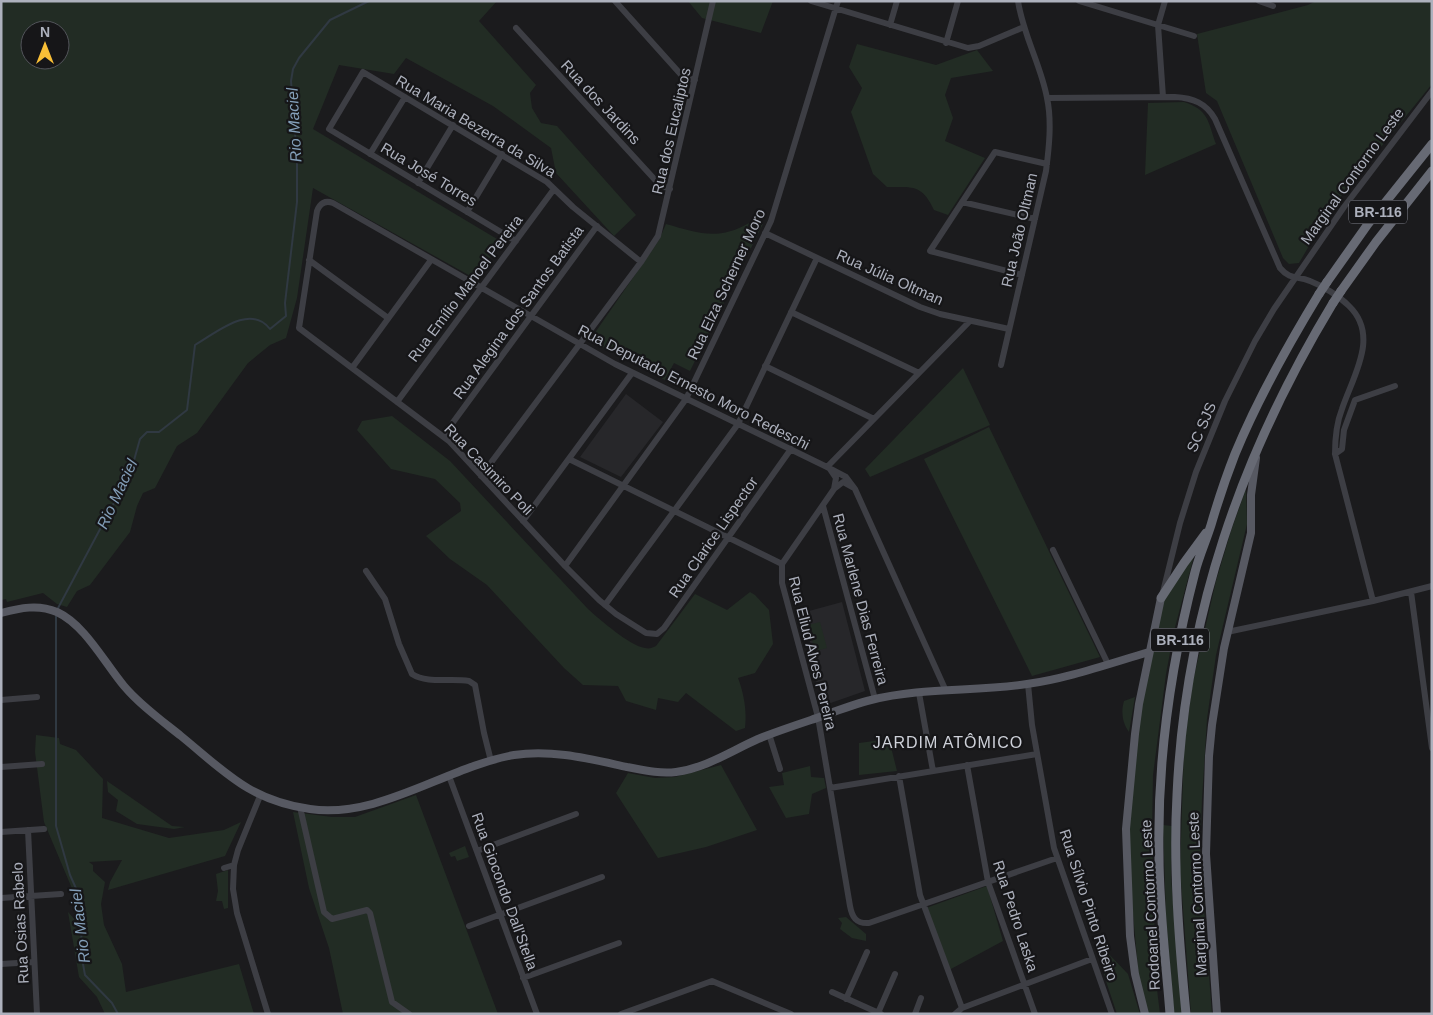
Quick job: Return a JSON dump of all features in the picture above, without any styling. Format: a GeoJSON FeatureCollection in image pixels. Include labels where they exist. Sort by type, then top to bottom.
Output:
{"type":"FeatureCollection","features":[{"type":"Feature","properties":{"kind":"highway","name":"Rodoanel Contorno Leste"},"geometry":{"type":"LineString","coordinates":[[1170,1014],[1159,856],[1162,760],[1169,699],[1182,628],[1196,570],[1222,488],[1244,434],[1274,373],[1327,282],[1368,224],[1432,144]]}},
{"type":"Feature","properties":{"kind":"highway","name":"Rodoanel Contorno Leste"},"geometry":{"type":"LineString","coordinates":[[1186,1014],[1176,881],[1177,796],[1182,728],[1195,646],[1208,588],[1228,522],[1257,447],[1296,366],[1341,291],[1382,234],[1432,171]]}},
{"type":"Feature","properties":{"kind":"highway"},"geometry":{"type":"LineString","coordinates":[[1161,598],[1210,527]]}},
{"type":"Feature","properties":{"kind":"main road","name":"Marginal Contorno Leste"},"geometry":{"type":"LineString","coordinates":[[1217,1014],[1208,888],[1206,828],[1212,725],[1227,632],[1250,540],[1251,495],[1257,447]]}},
{"type":"Feature","properties":{"kind":"main road"},"geometry":{"type":"LineString","coordinates":[[1146,1014],[1135,974],[1130,936],[1126,829],[1135,734],[1149,652],[1161,598]]}},
{"type":"Feature","properties":{"kind":"main road"},"geometry":{"type":"LineString","coordinates":[[1,613],[32,607],[52,610],[61,615],[78,627],[124,686],[140,703],[228,776],[260,796],[300,808],[330,811],[360,808],[491,761],[521,754],[546,753],[649,771],[671,773],[700,767],[769,734],[875,699],[918,693],[1028,684],[1149,652]]}},
{"type":"Feature","properties":{"kind":"street"},"geometry":{"type":"LineString","coordinates":[[615,1],[684,78],[695,80]]}},
{"type":"Feature","properties":{"kind":"street","name":"Rua dos Eucaliptos"},"geometry":{"type":"LineString","coordinates":[[481,476],[655,242],[660,231],[713,1]]}},
{"type":"Feature","properties":{"kind":"street"},"geometry":{"type":"LineString","coordinates":[[811,1],[961,47],[974,47],[1024,27]]}},
{"type":"Feature","properties":{"kind":"street","name":"Rua Elza Scherner Moro"},"geometry":{"type":"LineString","coordinates":[[565,566],[686,399],[774,214],[838,1]]}},
{"type":"Feature","properties":{"kind":"street"},"geometry":{"type":"LineString","coordinates":[[890,26],[897,1]]}},
{"type":"Feature","properties":{"kind":"street"},"geometry":{"type":"LineString","coordinates":[[946,43],[958,1]]}},
{"type":"Feature","properties":{"kind":"street","name":"Rua João Oltman"},"geometry":{"type":"LineString","coordinates":[[1001,365],[1047,164],[1049,126],[1047,98],[1024,27],[1018,1]]}},
{"type":"Feature","properties":{"kind":"street"},"geometry":{"type":"LineString","coordinates":[[1078,1],[1194,36]]}},
{"type":"Feature","properties":{"kind":"street"},"geometry":{"type":"LineString","coordinates":[[1164,97],[1158,25],[1165,1]]}},
{"type":"Feature","properties":{"kind":"street"},"geometry":{"type":"LineString","coordinates":[[1259,1],[1274,6]]}},
{"type":"Feature","properties":{"kind":"street","name":"Rua dos Jardins"},"geometry":{"type":"LineString","coordinates":[[516,28],[657,182],[670,189]]}},
{"type":"Feature","properties":{"kind":"street","name":"Rua Maria Bezerra da Silva"},"geometry":{"type":"LineString","coordinates":[[329,129],[363,72],[547,182],[641,262]]}},
{"type":"Feature","properties":{"kind":"street","name":"Marginal Contorno Leste"},"geometry":{"type":"LineString","coordinates":[[1296,279],[1344,207],[1432,91]]}},
{"type":"Feature","properties":{"kind":"street"},"geometry":{"type":"LineString","coordinates":[[370,154],[405,97]]}},
{"type":"Feature","properties":{"kind":"street"},"geometry":{"type":"LineString","coordinates":[[1047,98],[1184,97],[1196,100],[1202,104],[1212,114],[1277,262],[1284,273],[1296,279],[1309,280],[1342,300],[1354,312],[1364,336],[1362,354],[1338,419],[1335,454],[1373,601]]}},
{"type":"Feature","properties":{"kind":"street"},"geometry":{"type":"LineString","coordinates":[[418,183],[453,125]]}},
{"type":"Feature","properties":{"kind":"street","name":"Rua José Torres"},"geometry":{"type":"LineString","coordinates":[[329,129],[516,241]]}},
{"type":"Feature","properties":{"kind":"street"},"geometry":{"type":"LineString","coordinates":[[1022,274],[930,251],[995,152],[1047,164]]}},
{"type":"Feature","properties":{"kind":"street"},"geometry":{"type":"LineString","coordinates":[[467,212],[502,154]]}},
{"type":"Feature","properties":{"kind":"street","name":"Rua Emílio Manoel Pereira"},"geometry":{"type":"LineString","coordinates":[[397,402],[554,189]]}},
{"type":"Feature","properties":{"kind":"street","name":"Rua Deputado Ernesto Moro Redeschi"},"geometry":{"type":"LineString","coordinates":[[309,260],[319,206],[326,202],[333,204],[632,373],[846,477],[855,489],[946,691]]}},
{"type":"Feature","properties":{"kind":"street"},"geometry":{"type":"LineString","coordinates":[[962,202],[1035,220]]}},
{"type":"Feature","properties":{"kind":"street","name":"Rua Alegina dos Santos Batista"},"geometry":{"type":"LineString","coordinates":[[443,436],[597,226]]}},
{"type":"Feature","properties":{"kind":"street","name":"Rua Júlia Oltman"},"geometry":{"type":"LineString","coordinates":[[765,233],[915,305],[940,314],[1009,330]]}},
{"type":"Feature","properties":{"kind":"street"},"geometry":{"type":"LineString","coordinates":[[606,606],[738,424],[817,258]]}},
{"type":"Feature","properties":{"kind":"street"},"geometry":{"type":"LineString","coordinates":[[309,260],[388,318]]}},
{"type":"Feature","properties":{"kind":"street","name":"Rua Casimiro Poli"},"geometry":{"type":"LineString","coordinates":[[309,260],[299,328],[443,436],[565,566],[606,606],[646,634],[653,635]]}},
{"type":"Feature","properties":{"kind":"street"},"geometry":{"type":"LineString","coordinates":[[352,368],[431,260]]}},
{"type":"Feature","properties":{"kind":"street","name":"SC SJS"},"geometry":{"type":"LineString","coordinates":[[1161,598],[1188,494],[1215,424],[1255,341],[1274,309],[1296,279]]}},
{"type":"Feature","properties":{"kind":"street"},"geometry":{"type":"LineString","coordinates":[[791,312],[919,373]]}},
{"type":"Feature","properties":{"kind":"street"},"geometry":{"type":"LineString","coordinates":[[834,489],[835,475],[827,467],[970,321]]}},
{"type":"Feature","properties":{"kind":"street"},"geometry":{"type":"LineString","coordinates":[[766,366],[874,419]]}},
{"type":"Feature","properties":{"kind":"street"},"geometry":{"type":"LineString","coordinates":[[523,521],[632,373]]}},
{"type":"Feature","properties":{"kind":"street"},"geometry":{"type":"LineString","coordinates":[[1335,454],[1342,449],[1344,430],[1355,400],[1395,386]]}},
{"type":"Feature","properties":{"kind":"street","name":"Rua Clarice Lispector"},"geometry":{"type":"LineString","coordinates":[[653,635],[661,632],[664,628],[790,449]]}},
{"type":"Feature","properties":{"kind":"street","name":"Rua Eliud Alves Pereira"},"geometry":{"type":"LineString","coordinates":[[569,459],[782,564],[782,582],[818,717],[850,906],[856,921],[869,923],[923,904]]}},
{"type":"Feature","properties":{"kind":"street"},"geometry":{"type":"LineString","coordinates":[[782,564],[834,489],[843,482],[850,484],[855,489]]}},
{"type":"Feature","properties":{"kind":"street","name":"Rua Marlene Dias Ferreira"},"geometry":{"type":"LineString","coordinates":[[823,506],[875,699]]}},
{"type":"Feature","properties":{"kind":"street"},"geometry":{"type":"LineString","coordinates":[[1053,550],[1108,664]]}},
{"type":"Feature","properties":{"kind":"street"},"geometry":{"type":"LineString","coordinates":[[366,571],[384,598],[412,674],[427,679],[469,681],[474,685],[491,761]]}},
{"type":"Feature","properties":{"kind":"street"},"geometry":{"type":"LineString","coordinates":[[1227,632],[1373,601],[1432,586]]}},
{"type":"Feature","properties":{"kind":"street"},"geometry":{"type":"LineString","coordinates":[[1411,592],[1432,748]]}},
{"type":"Feature","properties":{"kind":"street","name":"Rua Sílvio Pinto Ribeiro"},"geometry":{"type":"LineString","coordinates":[[1028,684],[1037,754],[1052,839],[1112,1014]]}},
{"type":"Feature","properties":{"kind":"street"},"geometry":{"type":"LineString","coordinates":[[918,693],[933,771]]}},
{"type":"Feature","properties":{"kind":"street"},"geometry":{"type":"LineString","coordinates":[[1,700],[37,698]]}},
{"type":"Feature","properties":{"kind":"street"},"geometry":{"type":"LineString","coordinates":[[769,734],[780,769]]}},
{"type":"Feature","properties":{"kind":"street"},"geometry":{"type":"LineString","coordinates":[[830,788],[1037,754]]}},
{"type":"Feature","properties":{"kind":"street"},"geometry":{"type":"LineString","coordinates":[[1,767],[42,764]]}},
{"type":"Feature","properties":{"kind":"street","name":"Rua Pedro Laska"},"geometry":{"type":"LineString","coordinates":[[967,765],[988,882],[1035,1014]]}},
{"type":"Feature","properties":{"kind":"street","name":"Rua Giocondo Dall'Stella"},"geometry":{"type":"LineString","coordinates":[[449,776],[537,1014]]}},
{"type":"Feature","properties":{"kind":"street"},"geometry":{"type":"LineString","coordinates":[[899,776],[917,884],[962,1008]]}},
{"type":"Feature","properties":{"kind":"street"},"geometry":{"type":"LineString","coordinates":[[260,796],[243,835],[234,865],[233,889],[234,914],[268,1014]]}},
{"type":"Feature","properties":{"kind":"street"},"geometry":{"type":"LineString","coordinates":[[300,808],[324,912],[332,919],[367,910],[370,913],[392,1002],[409,1014]]}},
{"type":"Feature","properties":{"kind":"street"},"geometry":{"type":"LineString","coordinates":[[476,851],[576,814]]}},
{"type":"Feature","properties":{"kind":"street"},"geometry":{"type":"LineString","coordinates":[[1,832],[44,829]]}},
{"type":"Feature","properties":{"kind":"street","name":"Rua Osias Rabelo"},"geometry":{"type":"LineString","coordinates":[[28,830],[37,1014]]}},
{"type":"Feature","properties":{"kind":"street"},"geometry":{"type":"LineString","coordinates":[[923,904],[1057,858]]}},
{"type":"Feature","properties":{"kind":"street"},"geometry":{"type":"LineString","coordinates":[[224,868],[234,865]]}},
{"type":"Feature","properties":{"kind":"street"},"geometry":{"type":"LineString","coordinates":[[469,926],[602,877]]}},
{"type":"Feature","properties":{"kind":"street"},"geometry":{"type":"LineString","coordinates":[[1,898],[61,894]]}},
{"type":"Feature","properties":{"kind":"street"},"geometry":{"type":"LineString","coordinates":[[523,978],[620,943]]}},
{"type":"Feature","properties":{"kind":"street"},"geometry":{"type":"LineString","coordinates":[[846,999],[867,952]]}},
{"type":"Feature","properties":{"kind":"street"},"geometry":{"type":"LineString","coordinates":[[955,1014],[962,1008],[1092,959]]}},
{"type":"Feature","properties":{"kind":"street"},"geometry":{"type":"LineString","coordinates":[[1,964],[34,962]]}},
{"type":"Feature","properties":{"kind":"street"},"geometry":{"type":"LineString","coordinates":[[832,992],[880,1013],[895,974]]}},
{"type":"Feature","properties":{"kind":"street"},"geometry":{"type":"LineString","coordinates":[[621,1014],[712,981],[791,1014]]}},
{"type":"Feature","properties":{"kind":"street"},"geometry":{"type":"LineString","coordinates":[[915,1014],[921,998]]}},
{"type":"Feature","properties":{"kind":"street"},"geometry":{"type":"LineString","coordinates":[[772,1014],[775,1007]]}},
{"type":"Feature","properties":{"kind":"shaded area"},"geometry":{"type":"Polygon","coordinates":[[[1,1],[497,1],[479,21],[536,85],[530,93],[532,108],[541,123],[557,126],[636,215],[614,236],[556,173],[551,148],[493,106],[406,58],[394,74],[339,65],[313,129],[502,242],[474,278],[313,188],[297,298],[286,338],[270,345],[248,363],[197,433],[177,446],[155,488],[143,493],[137,506],[130,532],[90,585],[77,591],[67,607],[57,604],[43,593],[7,602],[6,599],[1,600],[1,1]]]}},
{"type":"Feature","properties":{"kind":"shaded area"},"geometry":{"type":"Polygon","coordinates":[[[688,1],[773,1],[761,33],[702,18],[688,1]]]}},
{"type":"Feature","properties":{"kind":"shaded area"},"geometry":{"type":"Polygon","coordinates":[[[1316,1],[1432,1],[1432,84],[1330,210],[1299,263],[1289,264],[1283,258],[1217,101],[1206,93],[1197,34],[1308,5],[1316,1]]]}},
{"type":"Feature","properties":{"kind":"shaded area"},"geometry":{"type":"Polygon","coordinates":[[[857,44],[936,65],[977,50],[993,71],[951,78],[945,95],[953,118],[945,141],[985,158],[948,215],[934,210],[921,191],[910,187],[887,187],[873,174],[851,112],[862,88],[849,67],[857,44]]]}},
{"type":"Feature","properties":{"kind":"shaded area"},"geometry":{"type":"Polygon","coordinates":[[[1184,102],[1203,113],[1209,123],[1216,144],[1145,175],[1148,103],[1184,102]]]}},
{"type":"Feature","properties":{"kind":"shaded area"},"geometry":{"type":"Polygon","coordinates":[[[749,223],[763,224],[690,371],[674,363],[665,380],[590,340],[659,240],[666,224],[708,234],[718,234],[738,229],[749,223]]]}},
{"type":"Feature","properties":{"kind":"shaded area"},"geometry":{"type":"Polygon","coordinates":[[[963,368],[990,425],[870,477],[865,469],[963,368]]]}},
{"type":"Feature","properties":{"kind":"shaded area"},"geometry":{"type":"Polygon","coordinates":[[[626,394],[663,422],[621,477],[580,457],[626,394]]]}},
{"type":"Feature","properties":{"kind":"shaded area"},"geometry":{"type":"Polygon","coordinates":[[[392,416],[450,461],[588,609],[615,632],[639,646],[652,648],[656,646],[695,594],[727,610],[750,592],[755,595],[769,610],[773,644],[755,673],[738,678],[746,715],[745,728],[736,731],[686,693],[678,702],[658,698],[656,710],[626,701],[618,686],[583,685],[564,668],[487,585],[450,559],[426,536],[461,511],[460,503],[435,479],[391,469],[357,430],[362,421],[392,416]]]}},
{"type":"Feature","properties":{"kind":"shaded area"},"geometry":{"type":"Polygon","coordinates":[[[989,427],[1100,657],[1032,676],[924,459],[989,427]]]}},
{"type":"Feature","properties":{"kind":"shaded area"},"geometry":{"type":"Polygon","coordinates":[[[1246,489],[1247,524],[1216,655],[1207,719],[1200,857],[1212,1014],[1191,1014],[1180,869],[1184,747],[1193,681],[1216,581],[1246,489]]]}},
{"type":"Feature","properties":{"kind":"shaded area"},"geometry":{"type":"Polygon","coordinates":[[[1195,552],[1174,631],[1166,674],[1153,775],[1152,837],[1156,981],[1160,1014],[1148,1014],[1140,990],[1129,869],[1129,828],[1136,740],[1145,683],[1164,599],[1195,552]]]}},
{"type":"Feature","properties":{"kind":"shaded area"},"geometry":{"type":"Polygon","coordinates":[[[842,602],[865,691],[825,705],[822,702],[808,651],[812,650],[807,630],[802,631],[800,623],[812,620],[809,611],[842,602]]]}},
{"type":"Feature","properties":{"kind":"shaded area"},"geometry":{"type":"Polygon","coordinates":[[[820,622],[827,648],[815,651],[808,625],[820,622]]]}},
{"type":"Feature","properties":{"kind":"shaded area"},"geometry":{"type":"Polygon","coordinates":[[[1135,697],[1129,732],[1122,713],[1123,705],[1124,701],[1135,697]]]}},
{"type":"Feature","properties":{"kind":"shaded area"},"geometry":{"type":"Polygon","coordinates":[[[36,735],[59,738],[60,744],[76,750],[103,779],[102,818],[169,838],[224,830],[241,822],[225,856],[108,890],[110,882],[122,860],[89,862],[93,865],[93,871],[105,882],[101,904],[104,925],[122,964],[126,992],[239,964],[254,1014],[105,1014],[97,997],[79,977],[68,912],[77,922],[74,918],[76,898],[44,822],[35,752],[36,735]]]}},
{"type":"Feature","properties":{"kind":"shaded area"},"geometry":{"type":"Polygon","coordinates":[[[889,739],[897,771],[859,775],[859,743],[889,739]]]}},
{"type":"Feature","properties":{"kind":"shaded area"},"geometry":{"type":"Polygon","coordinates":[[[721,765],[757,830],[706,847],[658,858],[616,793],[628,773],[655,778],[675,777],[721,765]]]}},
{"type":"Feature","properties":{"kind":"shaded area"},"geometry":{"type":"Polygon","coordinates":[[[810,766],[811,777],[824,778],[826,788],[812,794],[809,814],[786,818],[769,787],[784,785],[782,773],[810,766]]]}},
{"type":"Feature","properties":{"kind":"shaded area"},"geometry":{"type":"Polygon","coordinates":[[[107,781],[172,826],[185,827],[174,829],[137,824],[116,811],[118,800],[108,792],[107,781]]]}},
{"type":"Feature","properties":{"kind":"shaded area"},"geometry":{"type":"Polygon","coordinates":[[[416,795],[498,1014],[343,1014],[329,948],[309,888],[293,812],[332,817],[355,817],[416,795]]]}},
{"type":"Feature","properties":{"kind":"shaded area"},"geometry":{"type":"Polygon","coordinates":[[[1163,825],[1172,826],[1171,877],[1182,1014],[1174,1014],[1166,917],[1163,825]]]}},
{"type":"Feature","properties":{"kind":"shaded area"},"geometry":{"type":"Polygon","coordinates":[[[465,846],[469,857],[457,861],[455,856],[451,857],[449,853],[465,846]]]}},
{"type":"Feature","properties":{"kind":"shaded area"},"geometry":{"type":"Polygon","coordinates":[[[228,870],[228,908],[224,909],[222,901],[216,901],[218,891],[216,874],[228,870]]]}},
{"type":"Feature","properties":{"kind":"shaded area"},"geometry":{"type":"Polygon","coordinates":[[[987,886],[1003,941],[949,970],[926,908],[987,886]]]}},
{"type":"Feature","properties":{"kind":"shaded area"},"geometry":{"type":"Polygon","coordinates":[[[846,917],[866,934],[866,941],[852,938],[840,929],[842,923],[838,918],[846,917]]]}},
{"type":"Feature","properties":{"kind":"shaded area"},"geometry":{"type":"Polygon","coordinates":[[[1104,949],[1128,974],[1140,1014],[1117,1014],[1098,951],[1104,949]]]}},
{"type":"Feature","properties":{"kind":"waterway","name":"Rio Maciel"},"geometry":{"type":"LineString","coordinates":[[57,610],[131,471],[140,439],[147,432],[159,432],[187,410],[195,345],[223,328],[243,319],[253,319],[262,322],[270,329],[286,316],[285,303],[297,202],[297,159],[291,81],[293,69],[299,58],[330,20],[369,1]]}},
{"type":"Feature","properties":{"kind":"waterway","name":"Rio Maciel"},"geometry":{"type":"LineString","coordinates":[[56,615],[56,826],[70,875],[79,895],[85,975],[112,1003],[118,1014]]}},
{"type":"Feature","properties":{"kind":"district","name":"JARDIM ATÔMICO"},"geometry":{"type":"Point","coordinates":[948,742]}}]}
